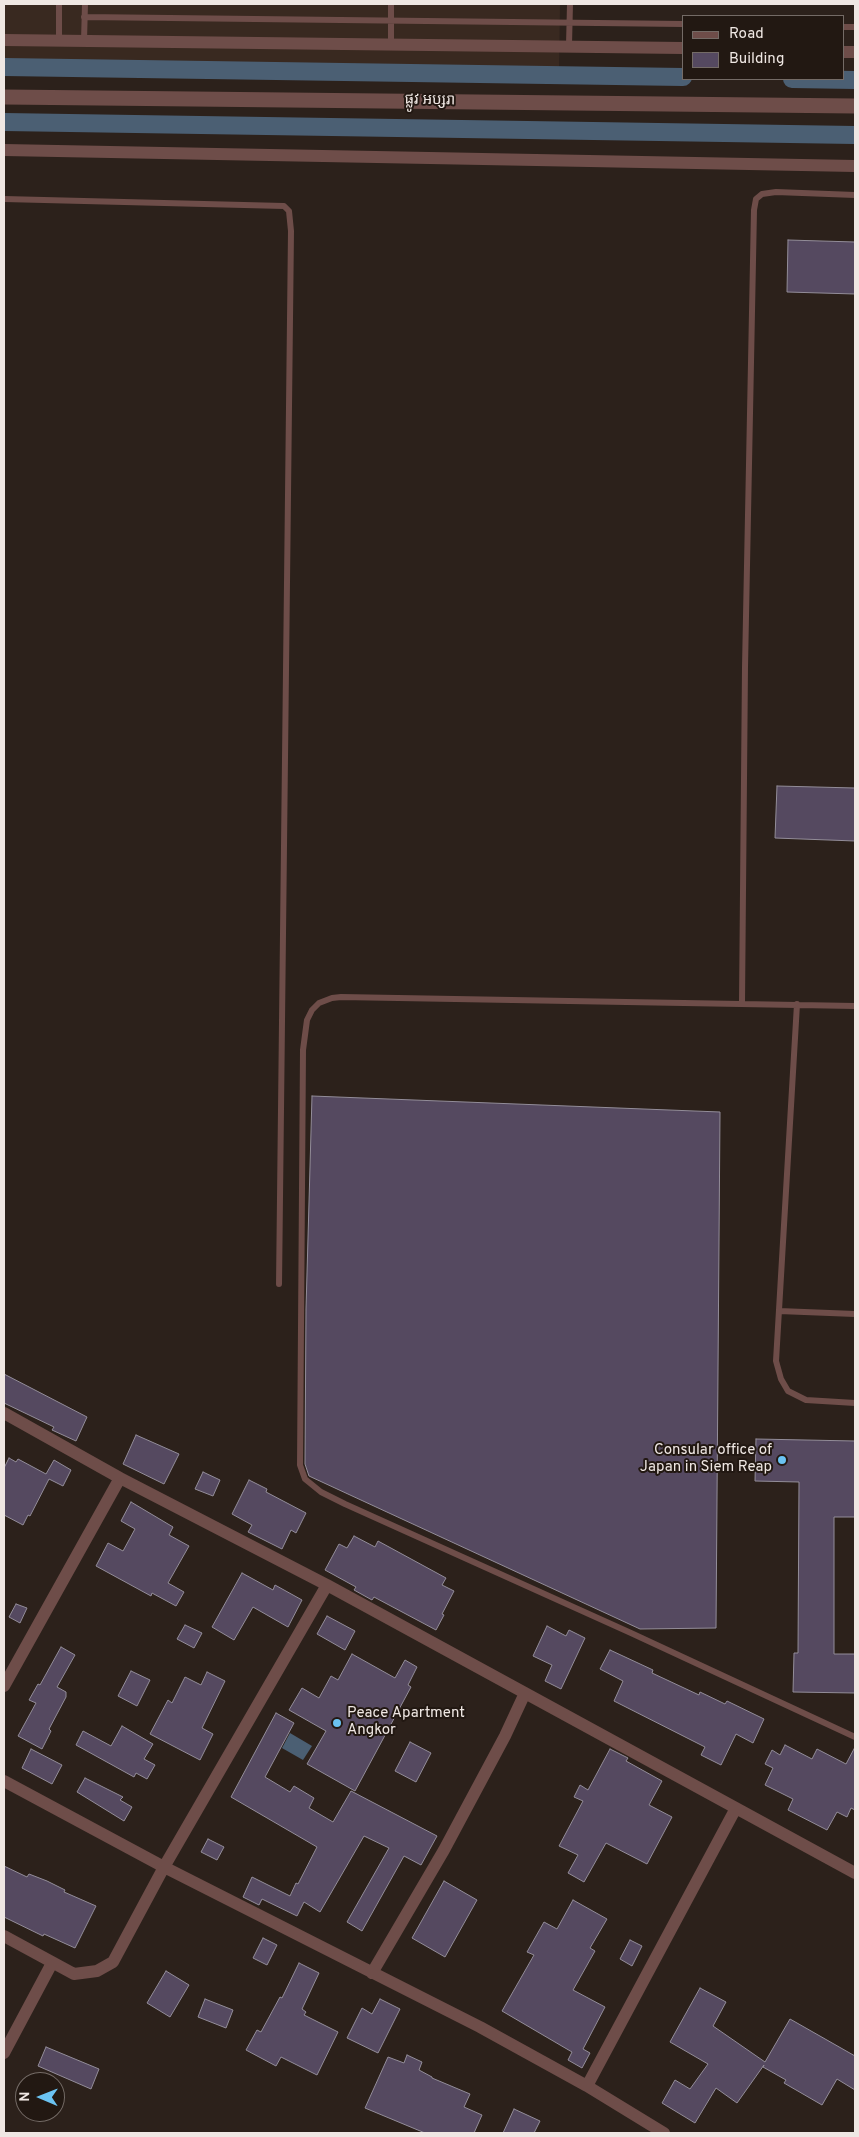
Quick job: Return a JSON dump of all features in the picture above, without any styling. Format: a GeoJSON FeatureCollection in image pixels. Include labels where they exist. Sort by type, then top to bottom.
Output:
{"type":"FeatureCollection","features":[{"type":"Feature","properties":{"kind":"street"},"geometry":{"type":"LineString","coordinates":[[4,40],[569,45],[682,48]]}},
{"type":"Feature","properties":{"kind":"street","name":"ផ្លូវ អប្សរា"},"geometry":{"type":"LineString","coordinates":[[4,97],[855,106]]}},
{"type":"Feature","properties":{"kind":"street"},"geometry":{"type":"LineString","coordinates":[[4,150],[855,166]]}},
{"type":"Feature","properties":{"kind":"street"},"geometry":{"type":"LineString","coordinates":[[4,1413],[120,1478],[327,1585],[855,1873]]}},
{"type":"Feature","properties":{"kind":"street"},"geometry":{"type":"LineString","coordinates":[[4,1686],[120,1478]]}},
{"type":"Feature","properties":{"kind":"street"},"geometry":{"type":"LineString","coordinates":[[4,1936],[74,1974],[86,1974],[105,1968],[113,1962],[164,1868],[327,1585]]}},
{"type":"Feature","properties":{"kind":"street"},"geometry":{"type":"LineString","coordinates":[[372,1973],[444,1850],[505,1736],[525,1693]]}},
{"type":"Feature","properties":{"kind":"street"},"geometry":{"type":"LineString","coordinates":[[4,1781],[164,1868],[480,2027],[587,2086],[664,2133]]}},
{"type":"Feature","properties":{"kind":"street"},"geometry":{"type":"LineString","coordinates":[[587,2086],[736,1808]]}},
{"type":"Feature","properties":{"kind":"street"},"geometry":{"type":"LineString","coordinates":[[4,2053],[52,1963]]}},
{"type":"Feature","properties":{"kind":"lane"},"geometry":{"type":"LineString","coordinates":[[59,4],[59,41]]}},
{"type":"Feature","properties":{"kind":"lane"},"geometry":{"type":"LineString","coordinates":[[84,4],[84,41]]}},
{"type":"Feature","properties":{"kind":"lane"},"geometry":{"type":"LineString","coordinates":[[391,44],[392,4]]}},
{"type":"Feature","properties":{"kind":"lane"},"geometry":{"type":"LineString","coordinates":[[569,45],[570,4]]}},
{"type":"Feature","properties":{"kind":"lane"},"geometry":{"type":"LineString","coordinates":[[84,17],[682,24]]}},
{"type":"Feature","properties":{"kind":"lane"},"geometry":{"type":"LineString","coordinates":[[742,1003],[745,648],[754,210],[756,199],[762,194],[776,192],[855,195]]}},
{"type":"Feature","properties":{"kind":"lane"},"geometry":{"type":"LineString","coordinates":[[4,198],[284,206],[289,211],[291,231],[279,1284]]}},
{"type":"Feature","properties":{"kind":"lane"},"geometry":{"type":"LineString","coordinates":[[855,1006],[332,998],[319,1003],[312,1010],[304,1032],[303,1050],[300,1465],[305,1479],[321,1492],[345,1504],[631,1633],[855,1737]]}},
{"type":"Feature","properties":{"kind":"lane"},"geometry":{"type":"LineString","coordinates":[[797,1004],[776,1361],[781,1379],[788,1391],[806,1400],[855,1402]]}},
{"type":"Feature","properties":{"kind":"lane"},"geometry":{"type":"LineString","coordinates":[[779,1312],[855,1314]]}},
{"type":"Feature","properties":{"kind":"shaded area"},"geometry":{"type":"Polygon","coordinates":[[[4,4],[560,4],[559,72],[4,62],[4,4]]]}},
{"type":"Feature","properties":{"kind":"water"},"geometry":{"type":"Polygon","coordinates":[[[290,1733],[312,1746],[303,1760],[282,1748],[290,1733]]]}},
{"type":"Feature","properties":{"kind":"building"},"geometry":{"type":"Polygon","coordinates":[[[788,240],[855,242],[855,294],[787,292],[788,240]]]}},
{"type":"Feature","properties":{"kind":"building"},"geometry":{"type":"Polygon","coordinates":[[[777,786],[855,788],[855,841],[775,838],[777,786]]]}},
{"type":"Feature","properties":{"kind":"building"},"geometry":{"type":"Polygon","coordinates":[[[312,1096],[720,1112],[716,1628],[640,1629],[309,1476],[305,1464],[306,1309],[312,1096]]]}},
{"type":"Feature","properties":{"kind":"building"},"geometry":{"type":"Polygon","coordinates":[[[4,1374],[87,1417],[76,1441],[52,1430],[54,1427],[4,1403],[4,1374]]]}},
{"type":"Feature","properties":{"kind":"building"},"geometry":{"type":"Polygon","coordinates":[[[136,1435],[179,1454],[164,1484],[123,1464],[136,1435]]]}},
{"type":"Feature","properties":{"kind":"building"},"geometry":{"type":"Polygon","coordinates":[[[756,1439],[855,1441],[855,1517],[834,1517],[834,1654],[855,1654],[855,1693],[793,1692],[794,1653],[798,1653],[799,1482],[755,1481],[756,1439]]]}},
{"type":"Feature","properties":{"kind":"building"},"geometry":{"type":"Polygon","coordinates":[[[9,1458],[16,1462],[18,1459],[46,1474],[54,1460],[71,1470],[63,1486],[49,1479],[30,1516],[28,1515],[23,1525],[4,1515],[4,1468],[9,1458]]]}},
{"type":"Feature","properties":{"kind":"building"},"geometry":{"type":"Polygon","coordinates":[[[203,1472],[220,1480],[213,1496],[195,1489],[203,1472]]]}},
{"type":"Feature","properties":{"kind":"building"},"geometry":{"type":"Polygon","coordinates":[[[249,1480],[267,1489],[266,1492],[306,1513],[296,1533],[291,1530],[282,1549],[248,1532],[252,1525],[232,1514],[249,1480]]]}},
{"type":"Feature","properties":{"kind":"building"},"geometry":{"type":"Polygon","coordinates":[[[131,1502],[173,1527],[169,1535],[189,1546],[168,1583],[184,1592],[176,1606],[152,1593],[151,1596],[96,1566],[108,1543],[123,1551],[135,1529],[121,1521],[131,1502]]]}},
{"type":"Feature","properties":{"kind":"building"},"geometry":{"type":"Polygon","coordinates":[[[354,1536],[375,1547],[378,1541],[446,1578],[442,1585],[454,1591],[436,1630],[374,1597],[372,1600],[354,1590],[356,1587],[325,1570],[339,1544],[347,1548],[354,1536]]]}},
{"type":"Feature","properties":{"kind":"building"},"geometry":{"type":"Polygon","coordinates":[[[242,1573],[273,1590],[275,1585],[302,1600],[288,1627],[253,1607],[234,1640],[212,1627],[242,1573]]]}},
{"type":"Feature","properties":{"kind":"building"},"geometry":{"type":"Polygon","coordinates":[[[16,1604],[27,1608],[20,1623],[9,1617],[16,1604]]]}},
{"type":"Feature","properties":{"kind":"building"},"geometry":{"type":"Polygon","coordinates":[[[327,1616],[355,1631],[345,1650],[317,1634],[327,1616]]]}},
{"type":"Feature","properties":{"kind":"building"},"geometry":{"type":"Polygon","coordinates":[[[185,1625],[202,1633],[194,1648],[177,1639],[185,1625]]]}},
{"type":"Feature","properties":{"kind":"building"},"geometry":{"type":"Polygon","coordinates":[[[547,1626],[566,1636],[569,1630],[585,1638],[561,1689],[545,1681],[552,1665],[533,1656],[547,1626]]]}},
{"type":"Feature","properties":{"kind":"building"},"geometry":{"type":"Polygon","coordinates":[[[61,1647],[75,1655],[57,1687],[66,1692],[66,1697],[49,1729],[51,1731],[42,1749],[18,1736],[36,1703],[29,1700],[38,1684],[40,1685],[61,1647]]]}},
{"type":"Feature","properties":{"kind":"building"},"geometry":{"type":"Polygon","coordinates":[[[610,1650],[653,1670],[652,1673],[699,1695],[700,1692],[725,1704],[727,1701],[764,1719],[753,1743],[736,1734],[721,1765],[701,1755],[705,1747],[614,1701],[623,1681],[600,1669],[610,1650]]]}},
{"type":"Feature","properties":{"kind":"building"},"geometry":{"type":"Polygon","coordinates":[[[352,1654],[395,1678],[405,1660],[417,1667],[408,1685],[411,1687],[355,1791],[307,1764],[326,1731],[289,1710],[302,1688],[319,1698],[331,1676],[338,1680],[352,1654]]]}},
{"type":"Feature","properties":{"kind":"building"},"geometry":{"type":"Polygon","coordinates":[[[131,1671],[150,1680],[137,1706],[118,1696],[131,1671]]]}},
{"type":"Feature","properties":{"kind":"building"},"geometry":{"type":"Polygon","coordinates":[[[207,1672],[225,1681],[202,1728],[213,1734],[200,1760],[150,1734],[168,1700],[172,1703],[185,1677],[201,1685],[207,1672]]]}},
{"type":"Feature","properties":{"kind":"building"},"geometry":{"type":"Polygon","coordinates":[[[276,1713],[294,1723],[265,1777],[290,1792],[294,1786],[314,1798],[309,1808],[333,1822],[351,1791],[437,1836],[421,1865],[404,1856],[362,1931],[347,1922],[389,1848],[364,1836],[320,1912],[304,1902],[297,1916],[262,1899],[259,1905],[243,1897],[252,1877],[290,1896],[317,1847],[231,1797],[276,1713]]]}},
{"type":"Feature","properties":{"kind":"building"},"geometry":{"type":"Polygon","coordinates":[[[122,1726],[153,1744],[144,1759],[155,1765],[147,1779],[136,1773],[134,1777],[76,1745],[83,1731],[111,1746],[122,1726]]]}},
{"type":"Feature","properties":{"kind":"building"},"geometry":{"type":"Polygon","coordinates":[[[410,1742],[431,1753],[416,1782],[395,1771],[410,1742]]]}},
{"type":"Feature","properties":{"kind":"building"},"geometry":{"type":"Polygon","coordinates":[[[785,1745],[812,1759],[817,1749],[846,1764],[855,1747],[855,1810],[851,1808],[847,1817],[837,1812],[827,1830],[788,1810],[793,1799],[765,1785],[773,1768],[765,1764],[772,1750],[780,1755],[785,1745]]]}},
{"type":"Feature","properties":{"kind":"building"},"geometry":{"type":"Polygon","coordinates":[[[31,1749],[62,1765],[52,1784],[22,1768],[31,1749]]]}},
{"type":"Feature","properties":{"kind":"building"},"geometry":{"type":"Polygon","coordinates":[[[610,1749],[628,1758],[626,1761],[662,1781],[649,1805],[672,1817],[647,1864],[606,1843],[584,1882],[568,1873],[578,1855],[559,1846],[583,1801],[574,1797],[580,1785],[588,1790],[610,1749]]]}},
{"type":"Feature","properties":{"kind":"building"},"geometry":{"type":"Polygon","coordinates":[[[85,1778],[123,1797],[120,1800],[132,1807],[124,1821],[77,1792],[85,1778]]]}},
{"type":"Feature","properties":{"kind":"building"},"geometry":{"type":"Polygon","coordinates":[[[208,1839],[224,1847],[217,1860],[201,1852],[208,1839]]]}},
{"type":"Feature","properties":{"kind":"building"},"geometry":{"type":"Polygon","coordinates":[[[4,1866],[27,1877],[29,1874],[47,1881],[65,1890],[64,1892],[96,1906],[75,1948],[44,1934],[43,1936],[4,1917],[4,1866]]]}},
{"type":"Feature","properties":{"kind":"building"},"geometry":{"type":"Polygon","coordinates":[[[444,1881],[477,1900],[445,1957],[412,1938],[444,1881]]]}},
{"type":"Feature","properties":{"kind":"building"},"geometry":{"type":"Polygon","coordinates":[[[573,1900],[607,1919],[590,1948],[595,1951],[573,1990],[605,2007],[583,2049],[590,2053],[582,2068],[568,2060],[572,2052],[502,2011],[534,1955],[527,1952],[544,1922],[557,1929],[573,1900]]]}},
{"type":"Feature","properties":{"kind":"building"},"geometry":{"type":"Polygon","coordinates":[[[263,1938],[277,1945],[267,1965],[253,1958],[263,1938]]]}},
{"type":"Feature","properties":{"kind":"building"},"geometry":{"type":"Polygon","coordinates":[[[630,1940],[642,1946],[632,1966],[620,1959],[630,1940]]]}},
{"type":"Feature","properties":{"kind":"building"},"geometry":{"type":"Polygon","coordinates":[[[299,1963],[319,1973],[302,2009],[306,2012],[304,2015],[338,2032],[317,2075],[281,2057],[276,2066],[246,2050],[257,2030],[261,2032],[280,1997],[282,1998],[299,1963]]]}},
{"type":"Feature","properties":{"kind":"building"},"geometry":{"type":"Polygon","coordinates":[[[166,1971],[189,1985],[170,2017],[147,2003],[166,1971]]]}},
{"type":"Feature","properties":{"kind":"building"},"geometry":{"type":"Polygon","coordinates":[[[700,1988],[726,2002],[713,2026],[765,2062],[790,2019],[855,2056],[855,2090],[837,2079],[822,2105],[784,2083],[786,2080],[763,2067],[764,2065],[737,2103],[716,2088],[695,2123],[662,2103],[675,2080],[690,2089],[708,2064],[670,2042],[700,1988]]]}},
{"type":"Feature","properties":{"kind":"building"},"geometry":{"type":"Polygon","coordinates":[[[205,1999],[233,2010],[226,2028],[198,2017],[205,1999]]]}},
{"type":"Feature","properties":{"kind":"building"},"geometry":{"type":"Polygon","coordinates":[[[380,1999],[400,2009],[378,2053],[347,2038],[362,2008],[372,2014],[380,1999]]]}},
{"type":"Feature","properties":{"kind":"building"},"geometry":{"type":"Polygon","coordinates":[[[46,2047],[99,2069],[91,2089],[65,2078],[65,2072],[52,2072],[38,2066],[46,2047]]]}},
{"type":"Feature","properties":{"kind":"building"},"geometry":{"type":"Polygon","coordinates":[[[407,2055],[422,2062],[419,2070],[432,2078],[470,2094],[464,2107],[482,2115],[474,2133],[425,2133],[365,2108],[388,2057],[404,2063],[407,2055]]]}},
{"type":"Feature","properties":{"kind":"building"},"geometry":{"type":"Polygon","coordinates":[[[514,2109],[540,2121],[534,2133],[503,2133],[514,2109]]]}},
{"type":"Feature","properties":{"kind":"waterway"},"geometry":{"type":"LineString","coordinates":[[4,67],[682,77]]}},
{"type":"Feature","properties":{"kind":"waterway"},"geometry":{"type":"LineString","coordinates":[[844,80],[855,80]]}},
{"type":"Feature","properties":{"kind":"waterway"},"geometry":{"type":"LineString","coordinates":[[4,122],[855,135]]}},
{"type":"Feature","properties":{"kind":"place","name":"Consular office of Japan in Siem Reap"},"geometry":{"type":"Point","coordinates":[782,1460]}},
{"type":"Feature","properties":{"kind":"place","name":"Peace Apartment Angkor"},"geometry":{"type":"Point","coordinates":[337,1723]}}]}
